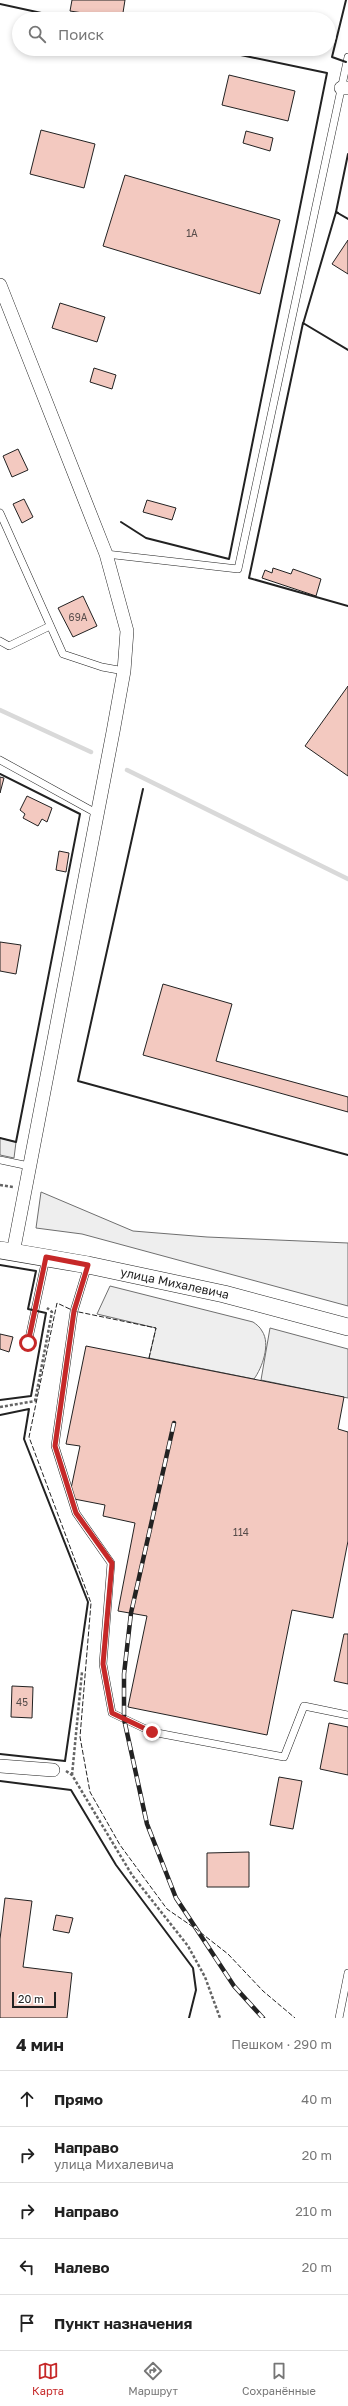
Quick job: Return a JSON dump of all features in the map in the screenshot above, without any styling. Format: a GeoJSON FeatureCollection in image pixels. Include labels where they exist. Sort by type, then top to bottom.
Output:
{"type":"FeatureCollection","features":[{"type":"Feature","properties":{"kind":"street"},"geometry":{"type":"LineString","coordinates":[[0,285],[106,554],[127,631],[124,671],[105,776],[96,813],[28,1166],[6,1252]]}},
{"type":"Feature","properties":{"kind":"street","name":"улица Михалевича"},"geometry":{"type":"LineString","coordinates":[[6,1252],[46,1257],[88,1265],[224,1294],[348,1327]]}},
{"type":"Feature","properties":{"kind":"street"},"geometry":{"type":"LineString","coordinates":[[0,1766],[53,1770]]}},
{"type":"Feature","properties":{"kind":"lane"},"geometry":{"type":"LineString","coordinates":[[106,554],[238,569],[344,88],[348,57]]}},
{"type":"Feature","properties":{"kind":"lane"},"geometry":{"type":"LineString","coordinates":[[0,513],[63,654],[102,667],[124,671]]}},
{"type":"Feature","properties":{"kind":"lane"},"geometry":{"type":"LineString","coordinates":[[0,641],[9,646],[50,626]]}},
{"type":"Feature","properties":{"kind":"lane"},"geometry":{"type":"LineString","coordinates":[[0,760],[96,813]]}},
{"type":"Feature","properties":{"kind":"lane"},"geometry":{"type":"LineString","coordinates":[[0,1160],[28,1166]]}},
{"type":"Feature","properties":{"kind":"lane"},"geometry":{"type":"LineString","coordinates":[[28,1343],[46,1257]]}},
{"type":"Feature","properties":{"kind":"lane"},"geometry":{"type":"LineString","coordinates":[[88,1265],[74,1311],[55,1446],[76,1513],[112,1563],[103,1664],[112,1713],[152,1732],[284,1757],[304,1706],[348,1715]]}},
{"type":"Feature","properties":{"kind":"lane"},"geometry":{"type":"LineString","coordinates":[[339,2018],[348,1973]]}},
{"type":"Feature","properties":{"kind":"path"},"geometry":{"type":"LineString","coordinates":[[0,1186],[16,1187]]}},
{"type":"Feature","properties":{"kind":"path"},"geometry":{"type":"LineString","coordinates":[[0,1407],[35,1401],[52,1312],[37,1300]]}},
{"type":"Feature","properties":{"kind":"path"},"geometry":{"type":"LineString","coordinates":[[72,1775],[82,1672]]}},
{"type":"Feature","properties":{"kind":"path"},"geometry":{"type":"LineString","coordinates":[[53,1770],[63,1770],[72,1775],[132,1875],[188,1946],[205,1977],[220,2018]]}},
{"type":"Feature","properties":{"kind":"shaded area"},"geometry":{"type":"Polygon","coordinates":[[[0,1138],[16,1142],[14,1158],[0,1155],[0,1138]]]}},
{"type":"Feature","properties":{"kind":"shaded area"},"geometry":{"type":"Polygon","coordinates":[[[41,1192],[133,1231],[207,1237],[348,1243],[348,1306],[82,1234],[36,1228],[41,1192]]]}},
{"type":"Feature","properties":{"kind":"shaded area"},"geometry":{"type":"Polygon","coordinates":[[[110,1286],[253,1322],[265,1336],[266,1342],[264,1356],[254,1379],[149,1358],[156,1328],[97,1314],[110,1286]]]}},
{"type":"Feature","properties":{"kind":"shaded area"},"geometry":{"type":"Polygon","coordinates":[[[270,1328],[348,1349],[348,1398],[261,1380],[270,1328]]]}},
{"type":"Feature","properties":{"kind":"building"},"geometry":{"type":"Polygon","coordinates":[[[72,0],[125,0],[123,12],[70,11],[72,0]]]}},
{"type":"Feature","properties":{"kind":"building"},"geometry":{"type":"Polygon","coordinates":[[[229,75],[295,91],[288,121],[222,105],[229,75]]]}},
{"type":"Feature","properties":{"kind":"building"},"geometry":{"type":"Polygon","coordinates":[[[41,130],[95,144],[84,188],[30,174],[41,130]]]}},
{"type":"Feature","properties":{"kind":"building"},"geometry":{"type":"Polygon","coordinates":[[[246,131],[273,138],[270,151],[243,143],[246,131]]]}},
{"type":"Feature","properties":{"kind":"building"},"geometry":{"type":"Polygon","coordinates":[[[125,175],[280,220],[260,294],[103,246],[125,175]]]}},
{"type":"Feature","properties":{"kind":"building"},"geometry":{"type":"Polygon","coordinates":[[[348,240],[348,274],[332,264],[348,240]]]}},
{"type":"Feature","properties":{"kind":"building"},"geometry":{"type":"Polygon","coordinates":[[[60,303],[105,317],[97,342],[52,328],[60,303]]]}},
{"type":"Feature","properties":{"kind":"building"},"geometry":{"type":"Polygon","coordinates":[[[94,368],[116,375],[112,389],[90,382],[94,368]]]}},
{"type":"Feature","properties":{"kind":"building"},"geometry":{"type":"Polygon","coordinates":[[[18,449],[28,470],[12,477],[3,456],[18,449]]]}},
{"type":"Feature","properties":{"kind":"building"},"geometry":{"type":"Polygon","coordinates":[[[24,499],[33,517],[22,523],[13,504],[24,499]]]}},
{"type":"Feature","properties":{"kind":"building"},"geometry":{"type":"Polygon","coordinates":[[[147,500],[176,508],[172,520],[143,512],[147,500]]]}},
{"type":"Feature","properties":{"kind":"building"},"geometry":{"type":"Polygon","coordinates":[[[273,568],[291,574],[293,569],[321,579],[316,596],[262,578],[265,570],[272,573],[273,568]]]}},
{"type":"Feature","properties":{"kind":"building"},"geometry":{"type":"Polygon","coordinates":[[[83,596],[97,626],[73,637],[58,608],[83,596]]]}},
{"type":"Feature","properties":{"kind":"building"},"geometry":{"type":"Polygon","coordinates":[[[348,686],[348,776],[305,746],[348,686]]]}},
{"type":"Feature","properties":{"kind":"building"},"geometry":{"type":"Polygon","coordinates":[[[0,777],[4,778],[0,793],[0,777]]]}},
{"type":"Feature","properties":{"kind":"building"},"geometry":{"type":"Polygon","coordinates":[[[27,796],[52,808],[47,822],[42,819],[38,826],[23,818],[25,814],[20,810],[27,796]]]}},
{"type":"Feature","properties":{"kind":"building"},"geometry":{"type":"Polygon","coordinates":[[[59,851],[69,853],[66,872],[56,870],[59,851]]]}},
{"type":"Feature","properties":{"kind":"building"},"geometry":{"type":"Polygon","coordinates":[[[0,942],[21,945],[16,974],[0,971],[0,942]]]}},
{"type":"Feature","properties":{"kind":"building"},"geometry":{"type":"Polygon","coordinates":[[[163,984],[232,1004],[216,1061],[348,1097],[348,1112],[143,1055],[163,984]]]}},
{"type":"Feature","properties":{"kind":"building"},"geometry":{"type":"Polygon","coordinates":[[[0,1334],[13,1337],[9,1352],[0,1349],[0,1334]]]}},
{"type":"Feature","properties":{"kind":"building"},"geometry":{"type":"Polygon","coordinates":[[[86,1346],[344,1397],[338,1429],[348,1432],[348,1541],[333,1618],[292,1610],[267,1735],[128,1707],[147,1616],[118,1611],[135,1523],[103,1516],[105,1505],[69,1498],[80,1446],[66,1444],[86,1346]]]}},
{"type":"Feature","properties":{"kind":"building"},"geometry":{"type":"Polygon","coordinates":[[[344,1634],[348,1634],[348,1684],[334,1681],[344,1634]]]}},
{"type":"Feature","properties":{"kind":"building"},"geometry":{"type":"Polygon","coordinates":[[[12,1686],[33,1687],[32,1718],[11,1717],[12,1686]]]}},
{"type":"Feature","properties":{"kind":"building"},"geometry":{"type":"Polygon","coordinates":[[[329,1723],[348,1727],[348,1775],[320,1769],[329,1723]]]}},
{"type":"Feature","properties":{"kind":"building"},"geometry":{"type":"Polygon","coordinates":[[[279,1777],[302,1781],[293,1829],[270,1825],[279,1777]]]}},
{"type":"Feature","properties":{"kind":"building"},"geometry":{"type":"Polygon","coordinates":[[[249,1852],[249,1887],[207,1887],[207,1853],[249,1852]]]}},
{"type":"Feature","properties":{"kind":"building"},"geometry":{"type":"Polygon","coordinates":[[[5,1898],[32,1901],[23,1967],[72,1973],[67,2018],[0,2018],[0,1939],[5,1898]]]}},
{"type":"Feature","properties":{"kind":"building"},"geometry":{"type":"Polygon","coordinates":[[[56,1915],[73,1918],[69,1933],[53,1930],[56,1915]]]}},
{"type":"Feature","properties":{"kind":"waterway"},"geometry":{"type":"LineString","coordinates":[[0,710],[91,752]]}},
{"type":"Feature","properties":{"kind":"waterway"},"geometry":{"type":"LineString","coordinates":[[127,770],[348,879]]}},
{"type":"Feature","properties":{"kind":"railway"},"geometry":{"type":"LineString","coordinates":[[174,1423],[131,1613],[124,1674],[124,1719],[147,1824],[176,1898],[234,1986],[263,2018]]}},
{"type":"Feature","properties":{"kind":"fence"},"geometry":{"type":"LineString","coordinates":[[149,1358],[156,1328],[74,1311],[57,1303],[29,1437],[91,1603],[80,1737],[90,1792],[120,1845],[167,1909],[228,1954],[263,1991],[295,2018]]}},
{"type":"Feature","properties":{"kind":"wall"},"geometry":{"type":"LineString","coordinates":[[336,41],[346,0]]}},
{"type":"Feature","properties":{"kind":"wall"},"geometry":{"type":"LineString","coordinates":[[0,4],[37,12]]}},
{"type":"Feature","properties":{"kind":"wall"},"geometry":{"type":"LineString","coordinates":[[121,522],[146,538],[229,559],[327,73],[246,56]]}},
{"type":"Feature","properties":{"kind":"wall"},"geometry":{"type":"LineString","coordinates":[[332,56],[346,62]]}},
{"type":"Feature","properties":{"kind":"wall"},"geometry":{"type":"LineString","coordinates":[[338,213],[336,212],[348,154]]}},
{"type":"Feature","properties":{"kind":"wall"},"geometry":{"type":"LineString","coordinates":[[303,324],[336,212],[348,219]]}},
{"type":"Feature","properties":{"kind":"wall"},"geometry":{"type":"LineString","coordinates":[[348,350],[303,323],[249,578],[348,606]]}},
{"type":"Feature","properties":{"kind":"wall"},"geometry":{"type":"LineString","coordinates":[[0,774],[80,814],[16,1142],[0,1138]]}},
{"type":"Feature","properties":{"kind":"wall"},"geometry":{"type":"LineString","coordinates":[[143,789],[78,1081],[348,1155]]}},
{"type":"Feature","properties":{"kind":"wall"},"geometry":{"type":"LineString","coordinates":[[0,1265],[36,1271],[28,1309],[46,1313],[31,1396],[0,1400]]}},
{"type":"Feature","properties":{"kind":"wall"},"geometry":{"type":"LineString","coordinates":[[0,1415],[29,1409],[24,1439],[88,1602],[65,1761],[0,1754]]}},
{"type":"Feature","properties":{"kind":"wall"},"geometry":{"type":"LineString","coordinates":[[0,1781],[71,1790],[116,1865],[193,1968],[196,1990],[189,2018]]}},
{"type":"Feature","properties":{"kind":"route"},"geometry":{"type":"LineString","coordinates":[[28,1343],[46,1257],[88,1265],[74,1311],[55,1446],[76,1513],[112,1563],[103,1664],[112,1713],[152,1732]]}}]}
